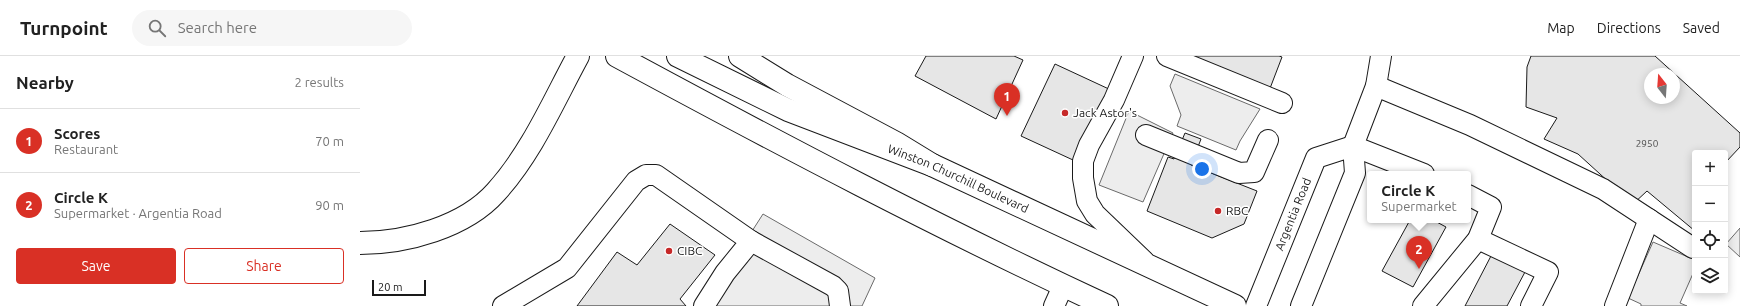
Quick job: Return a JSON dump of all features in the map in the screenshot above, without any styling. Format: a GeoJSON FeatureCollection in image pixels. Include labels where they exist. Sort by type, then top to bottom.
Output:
{"type":"FeatureCollection","features":[{"type":"Feature","properties":{"kind":"main road"},"geometry":{"type":"LineString","coordinates":[[360,243],[403,239],[434,230],[470,214],[496,193],[519,164],[544,122],[578,56]]}},
{"type":"Feature","properties":{"kind":"main road"},"geometry":{"type":"LineString","coordinates":[[617,56],[827,167],[1063,286],[1107,306]]}},
{"type":"Feature","properties":{"kind":"main road","name":"Winston Churchill Boulevard"},"geometry":{"type":"LineString","coordinates":[[678,56],[788,110],[932,166],[1235,306]]}},
{"type":"Feature","properties":{"kind":"main road"},"geometry":{"type":"LineString","coordinates":[[740,56],[787,85],[896,143],[932,166]]}},
{"type":"Feature","properties":{"kind":"street"},"geometry":{"type":"LineString","coordinates":[[1133,56],[1114,100],[1089,145],[1083,161],[1084,187],[1087,201],[1095,214],[1146,264]]}},
{"type":"Feature","properties":{"kind":"street"},"geometry":{"type":"LineString","coordinates":[[1168,56],[1282,103]]}},
{"type":"Feature","properties":{"kind":"street"},"geometry":{"type":"LineString","coordinates":[[1301,306],[1356,173],[1353,146],[1376,86],[1381,56]]}},
{"type":"Feature","properties":{"kind":"street"},"geometry":{"type":"LineString","coordinates":[[1376,86],[1470,125],[1603,189],[1692,247]]}},
{"type":"Feature","properties":{"kind":"street"},"geometry":{"type":"LineString","coordinates":[[1146,135],[1239,173],[1254,172],[1268,140]]}},
{"type":"Feature","properties":{"kind":"street"},"geometry":{"type":"LineString","coordinates":[[1353,146],[1416,171]]}},
{"type":"Feature","properties":{"kind":"street","name":"Argentia Road"},"geometry":{"type":"LineString","coordinates":[[1256,306],[1316,158],[1353,146]]}},
{"type":"Feature","properties":{"kind":"street"},"geometry":{"type":"LineString","coordinates":[[503,306],[568,268],[636,181],[646,175],[656,176],[751,241],[833,286],[838,292],[840,306]]}},
{"type":"Feature","properties":{"kind":"street"},"geometry":{"type":"LineString","coordinates":[[1423,306],[1478,239],[1491,207],[1471,197]]}},
{"type":"Feature","properties":{"kind":"street"},"geometry":{"type":"LineString","coordinates":[[1615,306],[1649,219]]}},
{"type":"Feature","properties":{"kind":"street"},"geometry":{"type":"LineString","coordinates":[[1478,239],[1548,272],[1531,306]]}},
{"type":"Feature","properties":{"kind":"street"},"geometry":{"type":"LineString","coordinates":[[704,306],[725,273],[751,241]]}},
{"type":"Feature","properties":{"kind":"street"},"geometry":{"type":"LineString","coordinates":[[1054,306],[1063,286]]}},
{"type":"Feature","properties":{"kind":"shaded area"},"geometry":{"type":"Polygon","coordinates":[[[1175,74],[1260,109],[1236,150],[1177,126],[1181,115],[1170,86],[1175,74]]]}},
{"type":"Feature","properties":{"kind":"shaded area"},"geometry":{"type":"Polygon","coordinates":[[[1129,111],[1173,133],[1143,202],[1099,185],[1129,111]]]}},
{"type":"Feature","properties":{"kind":"shaded area"},"geometry":{"type":"Polygon","coordinates":[[[763,214],[875,278],[862,306],[704,306],[763,214]]]}},
{"type":"Feature","properties":{"kind":"shaded area"},"geometry":{"type":"Polygon","coordinates":[[[1740,228],[1740,257],[1728,246],[1728,242],[1740,228]]]}},
{"type":"Feature","properties":{"kind":"shaded area"},"geometry":{"type":"Polygon","coordinates":[[[1653,242],[1692,259],[1692,276],[1680,303],[1687,306],[1641,306],[1641,304],[1628,298],[1653,242]]]}},
{"type":"Feature","properties":{"kind":"building"},"geometry":{"type":"Polygon","coordinates":[[[926,56],[1014,56],[1023,60],[996,119],[915,76],[926,56]]]}},
{"type":"Feature","properties":{"kind":"building"},"geometry":{"type":"Polygon","coordinates":[[[1180,56],[1279,56],[1282,57],[1269,91],[1180,56]]]}},
{"type":"Feature","properties":{"kind":"building"},"geometry":{"type":"Polygon","coordinates":[[[1531,56],[1655,56],[1668,68],[1644,68],[1644,104],[1680,104],[1680,79],[1740,133],[1740,147],[1728,160],[1728,150],[1692,150],[1692,228],[1647,191],[1633,204],[1578,154],[1544,139],[1557,118],[1526,107],[1527,67],[1531,56]]]}},
{"type":"Feature","properties":{"kind":"building","name":"Jack Astor's"},"geometry":{"type":"Polygon","coordinates":[[[1055,64],[1111,90],[1073,160],[1021,136],[1055,64]]]}},
{"type":"Feature","properties":{"kind":"building"},"geometry":{"type":"Polygon","coordinates":[[[1185,133],[1201,139],[1191,165],[1257,191],[1244,224],[1212,238],[1147,211],[1168,157],[1174,159],[1185,133]]]}},
{"type":"Feature","properties":{"kind":"building"},"geometry":{"type":"Polygon","coordinates":[[[1408,223],[1439,223],[1446,227],[1413,287],[1382,271],[1408,223]]]}},
{"type":"Feature","properties":{"kind":"building"},"geometry":{"type":"Polygon","coordinates":[[[670,224],[715,255],[680,299],[686,306],[577,306],[617,252],[637,265],[670,224]]]}},
{"type":"Feature","properties":{"kind":"building"},"geometry":{"type":"Polygon","coordinates":[[[1492,254],[1525,272],[1507,306],[1465,306],[1492,254]]]}},
{"type":"Feature","properties":{"kind":"place","name":"Jack Astor's"},"geometry":{"type":"Point","coordinates":[1065,113]}},
{"type":"Feature","properties":{"kind":"place","name":"Scores"},"geometry":{"type":"Point","coordinates":[1007,116]}},
{"type":"Feature","properties":{"kind":"place","name":"RBC"},"geometry":{"type":"Point","coordinates":[1218,211]}},
{"type":"Feature","properties":{"kind":"place","name":"CIBC"},"geometry":{"type":"Point","coordinates":[669,251]}},
{"type":"Feature","properties":{"kind":"place","name":"Circle K"},"geometry":{"type":"Point","coordinates":[1419,269]}}]}
